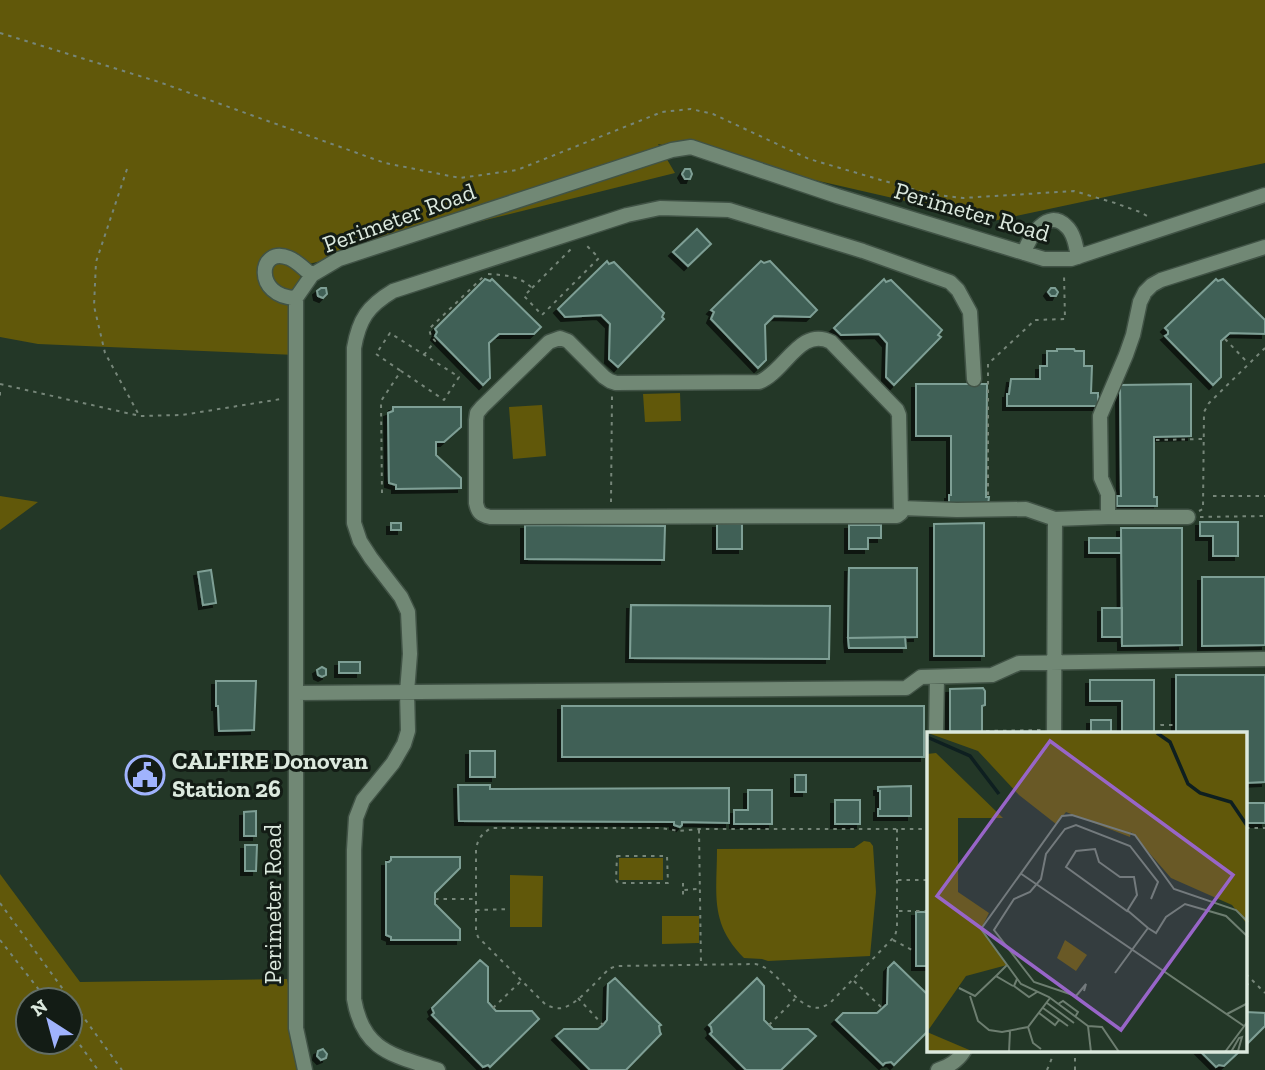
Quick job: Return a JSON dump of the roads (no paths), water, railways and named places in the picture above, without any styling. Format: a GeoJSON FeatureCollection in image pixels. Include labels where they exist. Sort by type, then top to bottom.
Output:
{"type":"FeatureCollection","features":[{"type":"Feature","properties":{"kind":"street","name":"Perimeter Road"},"geometry":{"type":"LineString","coordinates":[[305,1070],[296,1028],[296,298],[312,275],[339,259],[673,150],[691,147],[837,196],[1044,259],[1071,258],[1265,195]]}},
{"type":"Feature","properties":{"kind":"street"},"geometry":{"type":"LineString","coordinates":[[438,1070],[387,1052],[377,1045],[362,1027],[354,999],[356,818],[363,800],[393,763],[404,744],[408,731],[410,654],[408,612],[401,597],[360,541],[354,523],[354,348],[362,318],[370,307],[393,291],[643,211],[660,208],[729,210],[950,282],[965,300],[970,312],[974,379]]}},
{"type":"Feature","properties":{"kind":"street"},"geometry":{"type":"LineString","coordinates":[[1024,253],[1027,242],[1036,230],[1046,221],[1058,220],[1067,226],[1073,236],[1071,258]]}},
{"type":"Feature","properties":{"kind":"street"},"geometry":{"type":"LineString","coordinates":[[1108,517],[1108,494],[1101,478],[1100,416],[1126,355],[1145,292],[1161,280],[1265,247]]}},
{"type":"Feature","properties":{"kind":"street"},"geometry":{"type":"LineString","coordinates":[[296,298],[278,294],[270,286],[263,271],[267,263],[272,258],[284,256],[291,258],[312,275]]}},
{"type":"Feature","properties":{"kind":"street"},"geometry":{"type":"LineString","coordinates":[[554,339],[568,341],[604,377],[616,383],[759,382],[768,377],[805,341],[824,339],[831,342],[900,415],[901,508],[901,513],[897,516],[482,516],[476,503],[477,413],[554,339]]}},
{"type":"Feature","properties":{"kind":"street"},"geometry":{"type":"LineString","coordinates":[[901,508],[1026,509],[1055,519],[1188,517]]}},
{"type":"Feature","properties":{"kind":"street"},"geometry":{"type":"LineString","coordinates":[[1054,732],[1055,519]]}},
{"type":"Feature","properties":{"kind":"street"},"geometry":{"type":"LineString","coordinates":[[296,693],[905,688],[921,677],[992,676],[1019,663],[1265,659]]}},
{"type":"Feature","properties":{"kind":"street"},"geometry":{"type":"LineString","coordinates":[[936,732],[937,677]]}},
{"type":"Feature","properties":{"kind":"street"},"geometry":{"type":"LineString","coordinates":[[938,1070],[951,1065],[963,1052]]}},
{"type":"Feature","properties":{"kind":"place","name":"CALFIRE Donovan Station 26"},"geometry":{"type":"Point","coordinates":[145,775]}}]}
